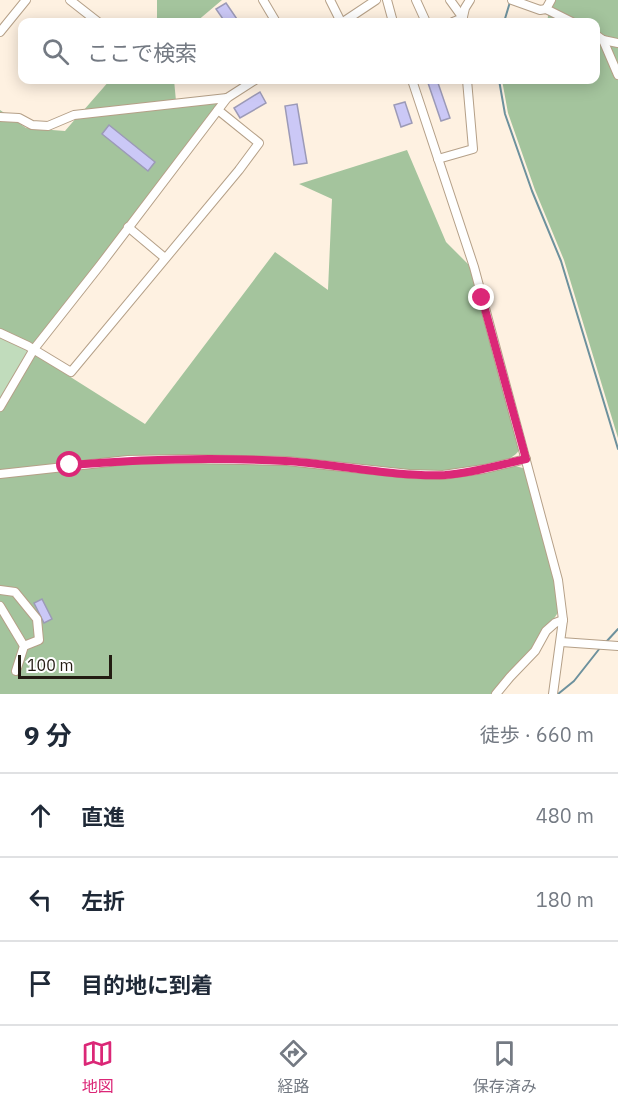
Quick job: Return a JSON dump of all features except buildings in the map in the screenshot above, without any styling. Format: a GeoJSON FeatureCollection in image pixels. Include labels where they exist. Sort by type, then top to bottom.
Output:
{"type":"FeatureCollection","features":[{"type":"Feature","properties":{"kind":"lane"},"geometry":{"type":"LineString","coordinates":[[0,32],[26,0]]}},
{"type":"Feature","properties":{"kind":"lane"},"geometry":{"type":"LineString","coordinates":[[70,0],[93,18]]}},
{"type":"Feature","properties":{"kind":"lane"},"geometry":{"type":"LineString","coordinates":[[263,0],[274,18]]}},
{"type":"Feature","properties":{"kind":"lane"},"geometry":{"type":"LineString","coordinates":[[330,0],[340,18]]}},
{"type":"Feature","properties":{"kind":"lane"},"geometry":{"type":"LineString","coordinates":[[348,18],[376,0]]}},
{"type":"Feature","properties":{"kind":"lane"},"geometry":{"type":"LineString","coordinates":[[387,0],[392,18]]}},
{"type":"Feature","properties":{"kind":"lane"},"geometry":{"type":"LineString","coordinates":[[416,0],[424,18]]}},
{"type":"Feature","properties":{"kind":"lane"},"geometry":{"type":"LineString","coordinates":[[450,0],[461,18]]}},
{"type":"Feature","properties":{"kind":"lane"},"geometry":{"type":"LineString","coordinates":[[463,18],[470,0]]}},
{"type":"Feature","properties":{"kind":"lane"},"geometry":{"type":"LineString","coordinates":[[513,0],[540,10],[546,9],[564,18]]}},
{"type":"Feature","properties":{"kind":"lane"},"geometry":{"type":"LineString","coordinates":[[546,9],[551,0]]}},
{"type":"Feature","properties":{"kind":"lane"},"geometry":{"type":"LineString","coordinates":[[600,37],[618,43]]}},
{"type":"Feature","properties":{"kind":"lane"},"geometry":{"type":"LineString","coordinates":[[600,39],[618,75]]}},
{"type":"Feature","properties":{"kind":"lane"},"geometry":{"type":"LineString","coordinates":[[0,407],[34,349],[227,98],[249,84]]}},
{"type":"Feature","properties":{"kind":"lane"},"geometry":{"type":"LineString","coordinates":[[412,84],[474,267],[558,580],[563,620],[553,694]]}},
{"type":"Feature","properties":{"kind":"lane"},"geometry":{"type":"LineString","coordinates":[[438,159],[473,149],[467,84]]}},
{"type":"Feature","properties":{"kind":"lane"},"geometry":{"type":"LineString","coordinates":[[0,117],[19,118],[32,125],[48,126],[74,115],[227,98]]}},
{"type":"Feature","properties":{"kind":"lane"},"geometry":{"type":"LineString","coordinates":[[0,333],[34,349],[70,372],[260,143],[218,110]]}},
{"type":"Feature","properties":{"kind":"lane"},"geometry":{"type":"LineString","coordinates":[[128,227],[165,258]]}},
{"type":"Feature","properties":{"kind":"lane"},"geometry":{"type":"LineString","coordinates":[[0,474],[128,460],[223,459],[287,461],[409,474],[443,475],[484,470],[526,459]]}},
{"type":"Feature","properties":{"kind":"lane"},"geometry":{"type":"LineString","coordinates":[[0,590],[15,592],[37,619],[39,640],[24,646]]}},
{"type":"Feature","properties":{"kind":"lane"},"geometry":{"type":"LineString","coordinates":[[0,606],[24,646],[16,671]]}},
{"type":"Feature","properties":{"kind":"lane"},"geometry":{"type":"LineString","coordinates":[[496,694],[535,651],[546,632],[555,623],[563,620]]}},
{"type":"Feature","properties":{"kind":"lane"},"geometry":{"type":"LineString","coordinates":[[561,642],[618,646]]}},
{"type":"Feature","properties":{"kind":"green space"},"geometry":{"type":"Polygon","coordinates":[[[157,0],[222,0],[201,18],[157,18],[157,0]]]}},
{"type":"Feature","properties":{"kind":"green space"},"geometry":{"type":"Polygon","coordinates":[[[555,0],[618,0],[618,438],[564,260],[535,190],[508,113],[503,84],[600,84],[600,18],[548,18],[555,0]]]}},
{"type":"Feature","properties":{"kind":"green space"},"geometry":{"type":"Polygon","coordinates":[[[107,84],[174,84],[176,101],[83,111],[107,84]]]}},
{"type":"Feature","properties":{"kind":"green space"},"geometry":{"type":"Polygon","coordinates":[[[221,101],[34,346],[0,330],[0,110],[26,128],[65,131],[77,117],[221,101]]]}},
{"type":"Feature","properties":{"kind":"green space"},"geometry":{"type":"Polygon","coordinates":[[[407,150],[446,242],[471,267],[520,448],[516,454],[487,466],[437,472],[250,456],[178,456],[107,460],[0,471],[0,412],[34,354],[145,424],[275,252],[328,290],[332,199],[299,184],[407,150]]]}},
{"type":"Feature","properties":{"kind":"green space"},"geometry":{"type":"Polygon","coordinates":[[[0,337],[30,351],[0,399],[0,337]]]}},
{"type":"Feature","properties":{"kind":"green space"},"geometry":{"type":"Polygon","coordinates":[[[223,462],[287,464],[443,478],[485,473],[512,465],[526,469],[555,581],[559,611],[533,650],[494,694],[0,694],[0,478],[128,464],[223,462]]]}},
{"type":"Feature","properties":{"kind":"waterway"},"geometry":{"type":"LineString","coordinates":[[505,18],[510,2]]}},
{"type":"Feature","properties":{"kind":"waterway"},"geometry":{"type":"LineString","coordinates":[[500,84],[505,114],[532,191],[561,261],[618,449]]}},
{"type":"Feature","properties":{"kind":"waterway"},"geometry":{"type":"LineString","coordinates":[[606,642],[618,629]]}},
{"type":"Feature","properties":{"kind":"waterway"},"geometry":{"type":"LineString","coordinates":[[558,694],[574,681],[600,648]]}},
{"type":"Feature","properties":{"kind":"route"},"geometry":{"type":"LineString","coordinates":[[70,465],[128,460],[259,460],[443,475],[484,470],[526,459],[482,298]]}}]}
